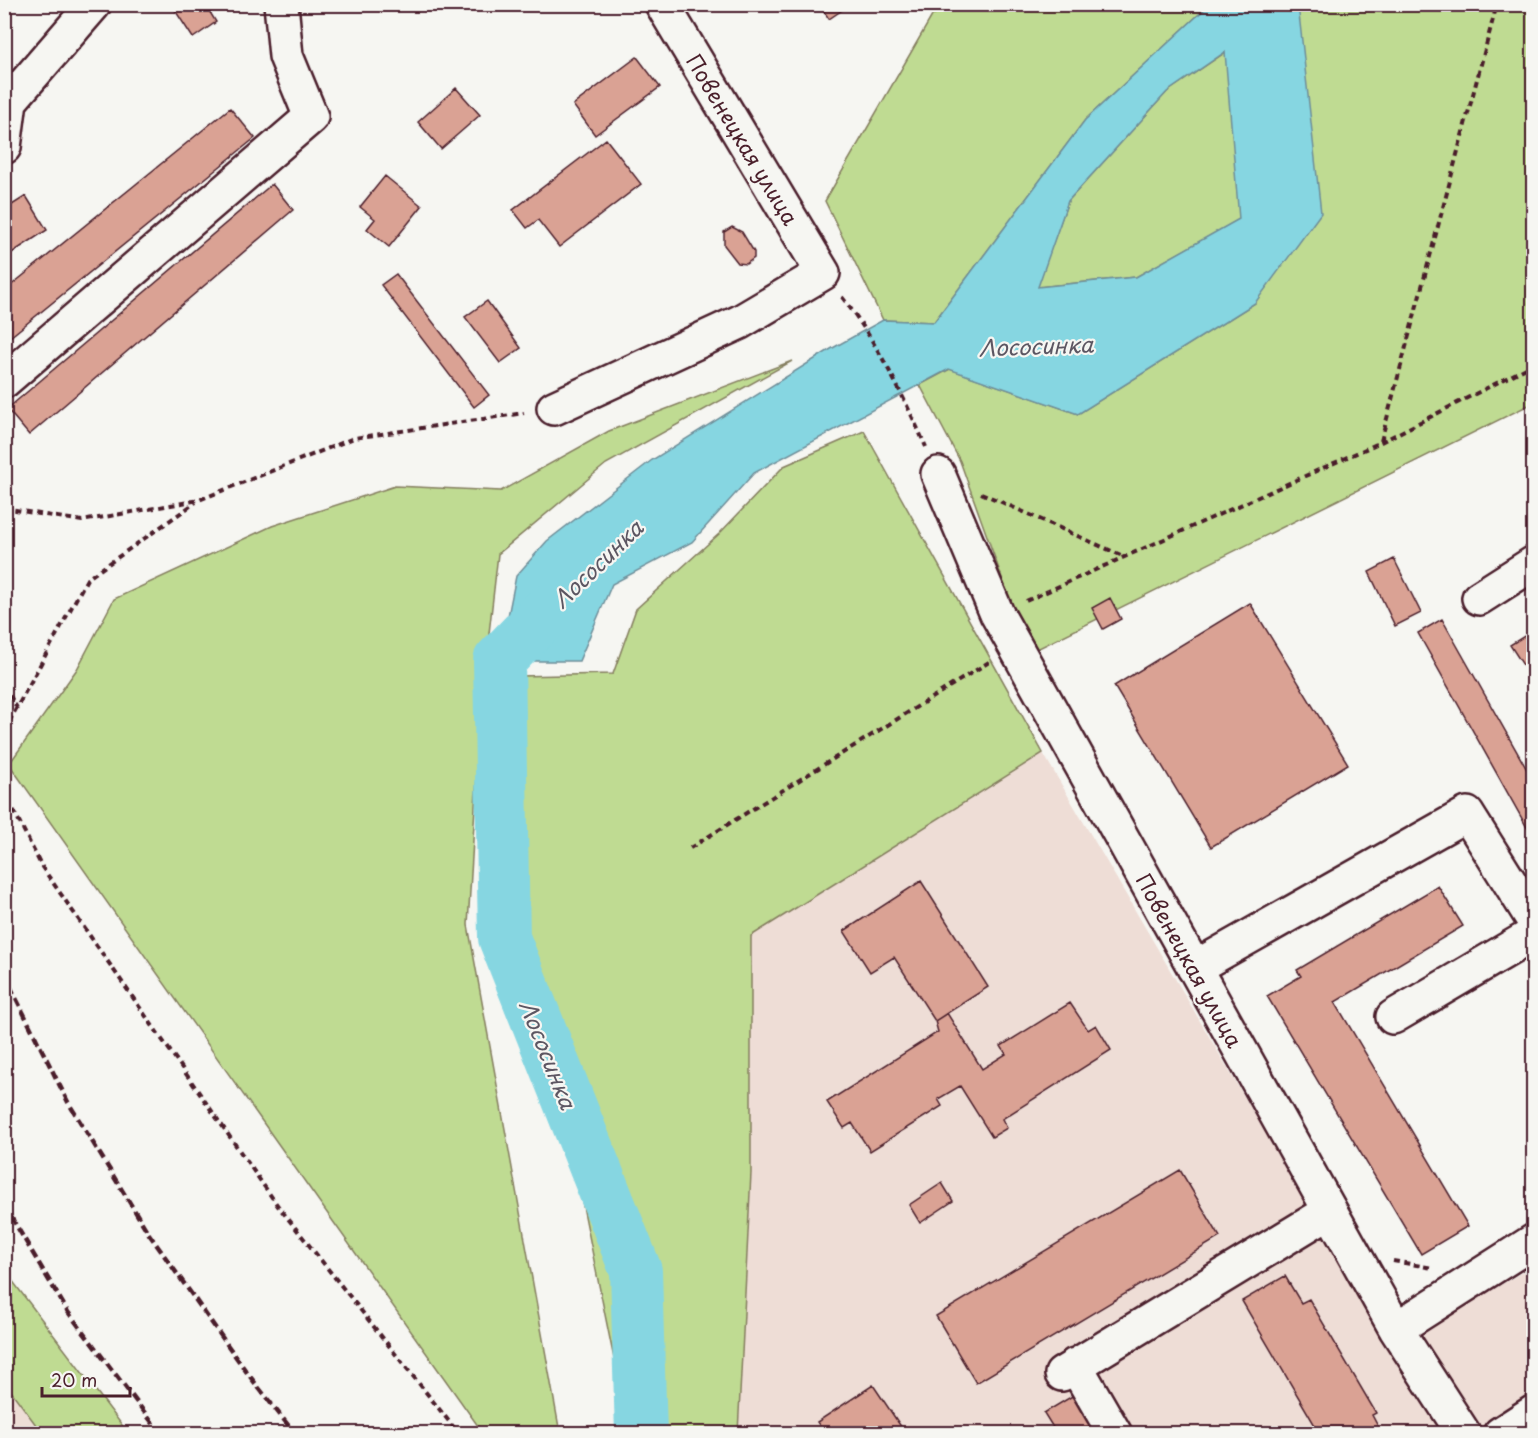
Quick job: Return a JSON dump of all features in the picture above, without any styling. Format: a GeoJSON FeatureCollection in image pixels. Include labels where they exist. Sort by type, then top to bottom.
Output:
{"type":"FeatureCollection","features":[{"type":"Feature","properties":{"kind":"street"},"geometry":{"type":"LineString","coordinates":[[4,147],[10,101],[94,4]]}},
{"type":"Feature","properties":{"kind":"street"},"geometry":{"type":"LineString","coordinates":[[4,381],[311,117],[286,56],[281,4]]}},
{"type":"Feature","properties":{"kind":"street","name":"Повенецкая улица"},"geometry":{"type":"LineString","coordinates":[[554,408],[740,322],[823,273],[662,4]]}},
{"type":"Feature","properties":{"kind":"street","name":"Повенецкая улица"},"geometry":{"type":"LineString","coordinates":[[938,474],[997,614],[1396,1329],[1464,1434]]}},
{"type":"Feature","properties":{"kind":"street"},"geometry":{"type":"LineString","coordinates":[[1479,598],[1533,563]]}},
{"type":"Feature","properties":{"kind":"street"},"geometry":{"type":"LineString","coordinates":[[1194,968],[1467,814],[1533,921]]}},
{"type":"Feature","properties":{"kind":"street"},"geometry":{"type":"LineString","coordinates":[[1393,1017],[1533,934]]}},
{"type":"Feature","properties":{"kind":"street"},"geometry":{"type":"LineString","coordinates":[[1115,1434],[1069,1370],[1330,1211]]}},
{"type":"Feature","properties":{"kind":"street"},"geometry":{"type":"LineString","coordinates":[[1396,1329],[1533,1241]]}},
{"type":"Feature","properties":{"kind":"street"},"geometry":{"type":"LineString","coordinates":[[1500,1434],[1533,1412]]}},
{"type":"Feature","properties":{"kind":"path"},"geometry":{"type":"LineString","coordinates":[[1381,442],[1497,4]]}},
{"type":"Feature","properties":{"kind":"path"},"geometry":{"type":"LineString","coordinates":[[856,315],[906,402],[938,474],[1125,557]]}},
{"type":"Feature","properties":{"kind":"path"},"geometry":{"type":"LineString","coordinates":[[997,614],[1381,442],[1533,364]]}},
{"type":"Feature","properties":{"kind":"path"},"geometry":{"type":"LineString","coordinates":[[4,508],[82,521],[199,500],[354,438],[449,426],[554,408]]}},
{"type":"Feature","properties":{"kind":"path"},"geometry":{"type":"LineString","coordinates":[[4,731],[87,579],[199,500]]}},
{"type":"Feature","properties":{"kind":"path"},"geometry":{"type":"LineString","coordinates":[[690,848],[1015,646]]}},
{"type":"Feature","properties":{"kind":"path"},"geometry":{"type":"LineString","coordinates":[[4,686],[17,708]]}},
{"type":"Feature","properties":{"kind":"path"},"geometry":{"type":"LineString","coordinates":[[4,791],[42,867],[278,1206],[459,1434]]}},
{"type":"Feature","properties":{"kind":"path"},"geometry":{"type":"LineString","coordinates":[[1354,1254],[1434,1268]]}},
{"type":"Feature","properties":{"kind":"shaded area"},"geometry":{"type":"Polygon","coordinates":[[[1043,753],[1392,1349],[1533,1266],[1533,1433],[738,1434],[751,1173],[751,936],[1043,753]]]}},
{"type":"Feature","properties":{"kind":"shaded area"},"geometry":{"type":"Polygon","coordinates":[[[5,1383],[42,1433],[5,1433],[5,1383]]]}},
{"type":"Feature","properties":{"kind":"green space"},"geometry":{"type":"Polygon","coordinates":[[[946,5],[1209,5],[1085,120],[934,322],[883,320],[825,201],[932,16],[946,5]]]}},
{"type":"Feature","properties":{"kind":"green space"},"geometry":{"type":"Polygon","coordinates":[[[1298,5],[1533,5],[1533,403],[1029,653],[960,461],[920,385],[950,369],[1078,414],[1255,303],[1298,5]]]}},
{"type":"Feature","properties":{"kind":"green space"},"geometry":{"type":"Polygon","coordinates":[[[1226,52],[1240,219],[1136,277],[1037,287],[1068,201],[1167,92],[1226,52]]]}},
{"type":"Feature","properties":{"kind":"green space"},"geometry":{"type":"Polygon","coordinates":[[[792,361],[606,464],[498,554],[481,704],[468,925],[560,1433],[483,1433],[9,764],[77,669],[114,599],[272,526],[395,486],[501,491],[609,431],[792,361]]]}},
{"type":"Feature","properties":{"kind":"green space"},"geometry":{"type":"Polygon","coordinates":[[[864,431],[1043,753],[751,936],[751,1173],[738,1433],[629,1433],[528,935],[518,676],[613,674],[636,609],[719,534],[784,466],[864,431]]]}},
{"type":"Feature","properties":{"kind":"green space"},"geometry":{"type":"Polygon","coordinates":[[[4,1271],[128,1433],[42,1433],[5,1383],[4,1271]]]}},
{"type":"Feature","properties":{"kind":"water"},"geometry":{"type":"Polygon","coordinates":[[[1209,5],[1298,5],[1321,213],[1255,303],[1078,414],[949,369],[754,473],[692,542],[612,584],[579,661],[499,661],[516,576],[547,541],[652,460],[831,349],[883,320],[934,322],[1085,120],[1209,5]],[[1225,52],[1167,92],[1068,201],[1038,287],[1136,277],[1239,219],[1225,52]]]}},
{"type":"Feature","properties":{"kind":"building"},"geometry":{"type":"Polygon","coordinates":[[[171,4],[205,4],[216,22],[193,38],[171,4]]]}},
{"type":"Feature","properties":{"kind":"building"},"geometry":{"type":"Polygon","coordinates":[[[819,4],[851,4],[829,19],[819,4]]]}},
{"type":"Feature","properties":{"kind":"building"},"geometry":{"type":"Polygon","coordinates":[[[637,57],[660,87],[595,135],[573,105],[637,57]]]}},
{"type":"Feature","properties":{"kind":"building"},"geometry":{"type":"Polygon","coordinates":[[[456,88],[480,115],[441,149],[418,122],[456,88]]]}},
{"type":"Feature","properties":{"kind":"building"},"geometry":{"type":"Polygon","coordinates":[[[230,108],[255,138],[4,342],[4,291],[230,108]]]}},
{"type":"Feature","properties":{"kind":"building"},"geometry":{"type":"Polygon","coordinates":[[[606,139],[641,184],[559,247],[538,220],[527,228],[513,210],[606,139]]]}},
{"type":"Feature","properties":{"kind":"building"},"geometry":{"type":"Polygon","coordinates":[[[385,176],[422,206],[389,247],[367,229],[375,219],[360,207],[385,176]]]}},
{"type":"Feature","properties":{"kind":"building"},"geometry":{"type":"Polygon","coordinates":[[[272,184],[293,210],[29,435],[7,409],[272,184]]]}},
{"type":"Feature","properties":{"kind":"building"},"geometry":{"type":"Polygon","coordinates":[[[26,196],[47,230],[4,258],[4,210],[26,196]]]}},
{"type":"Feature","properties":{"kind":"building"},"geometry":{"type":"Polygon","coordinates":[[[732,227],[742,232],[754,252],[754,258],[746,264],[738,263],[724,245],[724,232],[732,227]]]}},
{"type":"Feature","properties":{"kind":"building"},"geometry":{"type":"Polygon","coordinates":[[[396,274],[489,395],[474,407],[381,285],[396,274]]]}},
{"type":"Feature","properties":{"kind":"building"},"geometry":{"type":"Polygon","coordinates":[[[487,301],[521,348],[500,363],[465,317],[487,301]]]}},
{"type":"Feature","properties":{"kind":"building"},"geometry":{"type":"Polygon","coordinates":[[[1394,559],[1421,613],[1395,626],[1369,572],[1394,559]]]}},
{"type":"Feature","properties":{"kind":"building"},"geometry":{"type":"Polygon","coordinates":[[[1110,598],[1121,619],[1103,629],[1092,608],[1110,598]]]}},
{"type":"Feature","properties":{"kind":"building"},"geometry":{"type":"Polygon","coordinates":[[[1250,603],[1348,764],[1211,847],[1114,686],[1250,603]]]}},
{"type":"Feature","properties":{"kind":"building"},"geometry":{"type":"Polygon","coordinates":[[[1442,619],[1534,782],[1534,840],[1418,633],[1442,619]]]}},
{"type":"Feature","properties":{"kind":"building"},"geometry":{"type":"Polygon","coordinates":[[[1534,630],[1534,682],[1510,645],[1534,630]]]}},
{"type":"Feature","properties":{"kind":"building"},"geometry":{"type":"Polygon","coordinates":[[[921,881],[988,987],[935,1021],[894,957],[870,972],[844,931],[921,881]]]}},
{"type":"Feature","properties":{"kind":"building"},"geometry":{"type":"Polygon","coordinates":[[[1438,886],[1463,926],[1335,1002],[1468,1226],[1421,1254],[1267,996],[1301,976],[1297,970],[1438,886]]]}},
{"type":"Feature","properties":{"kind":"building"},"geometry":{"type":"Polygon","coordinates":[[[1070,1003],[1088,1030],[1096,1025],[1111,1050],[1002,1119],[1007,1128],[992,1137],[960,1086],[938,1099],[942,1106],[870,1151],[852,1123],[844,1128],[827,1102],[938,1032],[935,1021],[947,1013],[982,1069],[1006,1054],[1001,1046],[1070,1003]]]}},
{"type":"Feature","properties":{"kind":"building"},"geometry":{"type":"Polygon","coordinates":[[[1180,1170],[1220,1237],[976,1383],[936,1316],[1180,1170]]]}},
{"type":"Feature","properties":{"kind":"building"},"geometry":{"type":"Polygon","coordinates":[[[942,1183],[953,1201],[920,1223],[909,1205],[942,1183]]]}},
{"type":"Feature","properties":{"kind":"building"},"geometry":{"type":"Polygon","coordinates":[[[1285,1276],[1301,1303],[1309,1299],[1376,1413],[1372,1415],[1382,1434],[1320,1434],[1242,1301],[1285,1276]]]}},
{"type":"Feature","properties":{"kind":"building"},"geometry":{"type":"Polygon","coordinates":[[[873,1385],[906,1434],[825,1434],[817,1422],[873,1385]]]}},
{"type":"Feature","properties":{"kind":"building"},"geometry":{"type":"Polygon","coordinates":[[[1074,1395],[1098,1434],[1057,1434],[1044,1413],[1074,1395]]]}},
{"type":"Feature","properties":{"kind":"waterway","name":"Лососинка"},"geometry":{"type":"LineString","coordinates":[[548,610],[499,661],[504,938],[636,1271],[641,1434]]}},
{"type":"Feature","properties":{"kind":"railway"},"geometry":{"type":"LineString","coordinates":[[4,974],[68,1102],[149,1234],[248,1374],[295,1434]]}},
{"type":"Feature","properties":{"kind":"railway"},"geometry":{"type":"LineString","coordinates":[[4,1205],[68,1312],[161,1434]]}}]}
